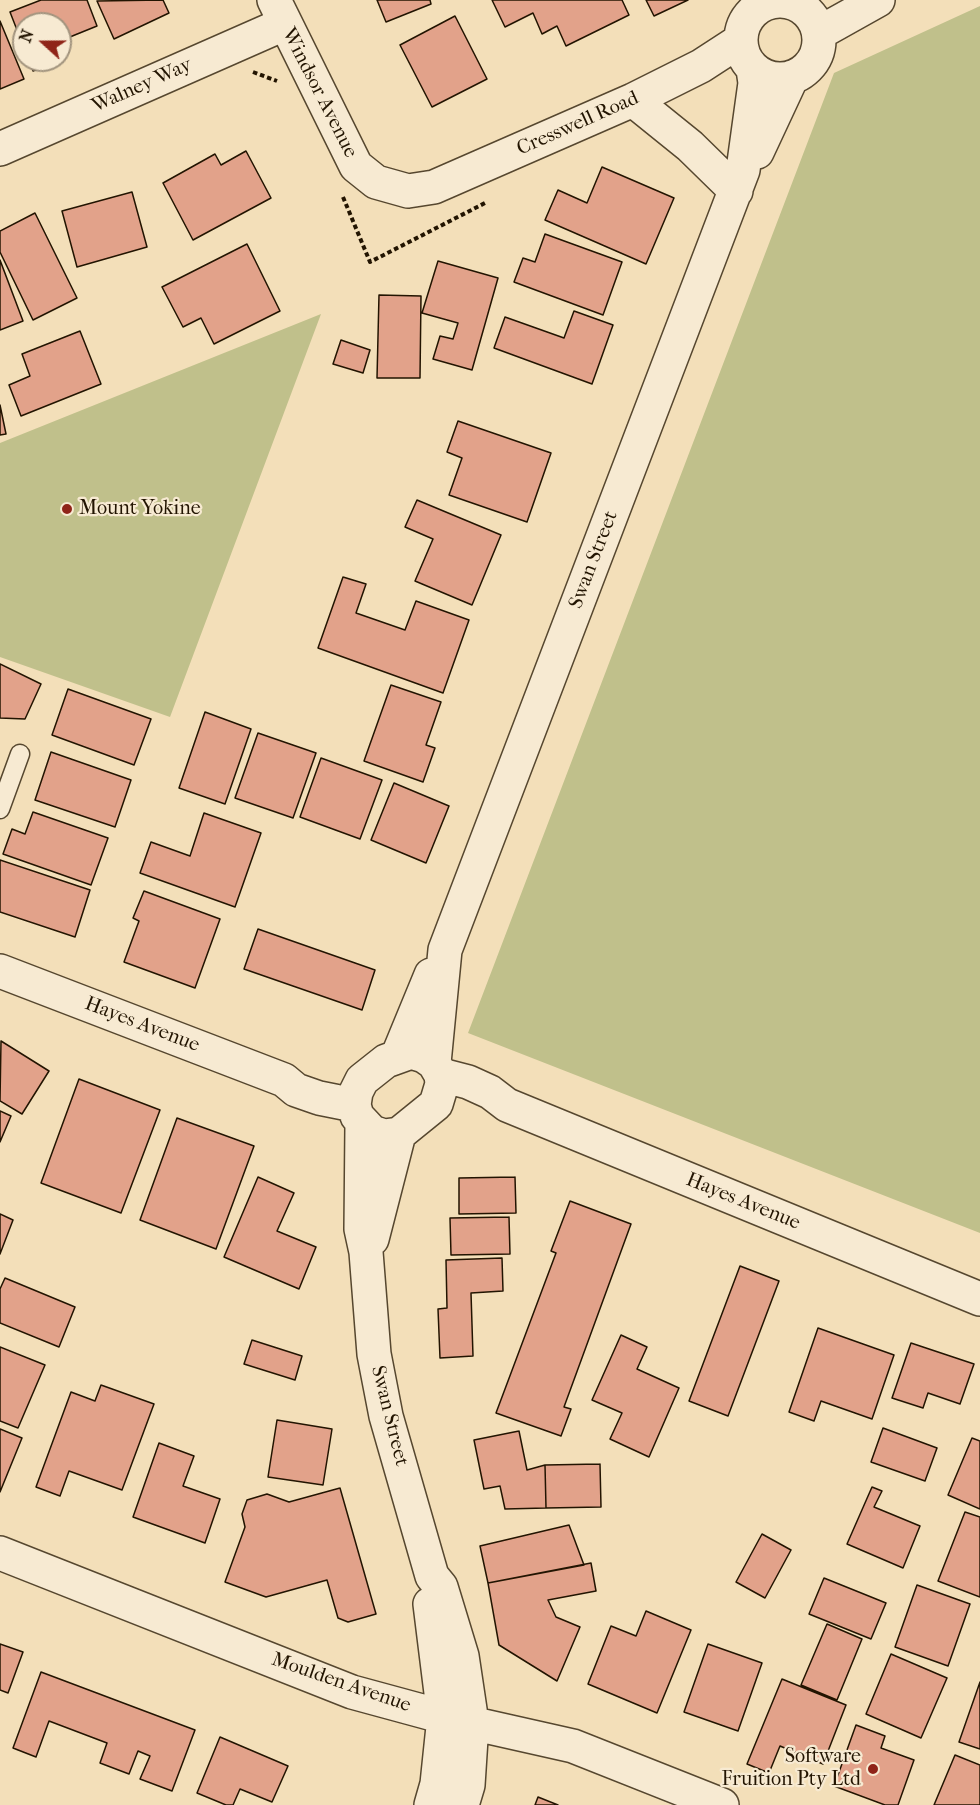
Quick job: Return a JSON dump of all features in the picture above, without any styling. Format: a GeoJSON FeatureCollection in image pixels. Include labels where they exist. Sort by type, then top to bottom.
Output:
{"type":"FeatureCollection","features":[{"type":"Feature","properties":{"kind":"street"},"geometry":{"type":"LineString","coordinates":[[788,7],[816,55],[810,65],[792,77],[771,78],[747,54],[744,23],[788,7],[878,0]]}},
{"type":"Feature","properties":{"kind":"street","name":"Walney Way"},"geometry":{"type":"LineString","coordinates":[[0,149],[279,12]]}},
{"type":"Feature","properties":{"kind":"street","name":"Windsor Avenue"},"geometry":{"type":"LineString","coordinates":[[279,12],[356,165],[376,182],[408,191]]}},
{"type":"Feature","properties":{"kind":"street","name":"Cresswell Road"},"geometry":{"type":"LineString","coordinates":[[408,191],[434,187],[633,100],[701,66],[747,54]]}},
{"type":"Feature","properties":{"kind":"street","name":"Swan Street"},"geometry":{"type":"LineString","coordinates":[[740,181],[755,82],[747,54]]}},
{"type":"Feature","properties":{"kind":"street","name":"Swan Street"},"geometry":{"type":"LineString","coordinates":[[437,1081],[445,951],[740,181],[755,156],[792,77]]}},
{"type":"Feature","properties":{"kind":"street"},"geometry":{"type":"LineString","coordinates":[[633,100],[690,146],[740,181]]}},
{"type":"Feature","properties":{"kind":"street","name":"Swan Street"},"geometry":{"type":"LineString","coordinates":[[398,1055],[438,957],[445,951]]}},
{"type":"Feature","properties":{"kind":"street","name":"Hayes Avenue"},"geometry":{"type":"LineString","coordinates":[[0,971],[284,1080],[297,1090],[319,1098],[360,1103],[372,1132],[384,1136],[399,1134]]}},
{"type":"Feature","properties":{"kind":"street","name":"Hayes Avenue"},"geometry":{"type":"LineString","coordinates":[[398,1055],[411,1052],[424,1056],[437,1081],[475,1085],[490,1092],[507,1105],[980,1299]]}},
{"type":"Feature","properties":{"kind":"street"},"geometry":{"type":"LineString","coordinates":[[360,1103],[386,1061],[398,1055]]}},
{"type":"Feature","properties":{"kind":"street"},"geometry":{"type":"LineString","coordinates":[[399,1134],[437,1081]]}},
{"type":"Feature","properties":{"kind":"street","name":"Swan Street"},"geometry":{"type":"LineString","coordinates":[[360,1103],[361,1229],[366,1252],[374,1354],[386,1416],[432,1576],[441,1587],[462,1656],[458,1720],[468,1785],[462,1805]]}},
{"type":"Feature","properties":{"kind":"street","name":"Swan Street"},"geometry":{"type":"LineString","coordinates":[[366,1252],[375,1231],[399,1134]]}},
{"type":"Feature","properties":{"kind":"street","name":"Moulden Avenue"},"geometry":{"type":"LineString","coordinates":[[0,1553],[352,1692],[458,1720],[573,1746],[722,1805]]}},
{"type":"Feature","properties":{"kind":"street","name":"Swan Street"},"geometry":{"type":"LineString","coordinates":[[431,1805],[458,1720]]}},
{"type":"Feature","properties":{"kind":"lane"},"geometry":{"type":"LineString","coordinates":[[0,809],[20,754]]}},
{"type":"Feature","properties":{"kind":"green space"},"geometry":{"type":"Polygon","coordinates":[[[980,6],[980,1233],[468,1033],[834,73],[980,6]]]}},
{"type":"Feature","properties":{"kind":"green space"},"geometry":{"type":"Polygon","coordinates":[[[321,314],[170,717],[0,657],[0,443],[321,314]]]}},
{"type":"Feature","properties":{"kind":"building"},"geometry":{"type":"Polygon","coordinates":[[[41,0],[87,0],[97,26],[72,36],[72,12],[12,12],[12,17],[10,12],[41,0]]]}},
{"type":"Feature","properties":{"kind":"building"},"geometry":{"type":"Polygon","coordinates":[[[163,0],[169,13],[114,39],[97,1],[163,0]]]}},
{"type":"Feature","properties":{"kind":"building"},"geometry":{"type":"Polygon","coordinates":[[[377,0],[430,0],[431,4],[386,22],[377,0]]]}},
{"type":"Feature","properties":{"kind":"building"},"geometry":{"type":"Polygon","coordinates":[[[492,0],[622,0],[629,15],[566,46],[557,26],[542,34],[533,13],[505,27],[492,0]]]}},
{"type":"Feature","properties":{"kind":"building"},"geometry":{"type":"Polygon","coordinates":[[[646,0],[688,0],[654,16],[646,0]]]}},
{"type":"Feature","properties":{"kind":"building"},"geometry":{"type":"Polygon","coordinates":[[[455,16],[487,79],[432,107],[400,45],[455,16]]]}},
{"type":"Feature","properties":{"kind":"building"},"geometry":{"type":"Polygon","coordinates":[[[0,21],[12,50],[12,72],[21,72],[24,79],[0,89],[0,21]]]}},
{"type":"Feature","properties":{"kind":"building"},"geometry":{"type":"Polygon","coordinates":[[[246,151],[271,198],[193,240],[163,183],[215,154],[221,165],[246,151]]]}},
{"type":"Feature","properties":{"kind":"building"},"geometry":{"type":"Polygon","coordinates":[[[602,167],[674,198],[646,264],[545,220],[558,190],[587,203],[602,167]]]}},
{"type":"Feature","properties":{"kind":"building"},"geometry":{"type":"Polygon","coordinates":[[[132,192],[147,247],[77,267],[62,211],[132,192]]]}},
{"type":"Feature","properties":{"kind":"building"},"geometry":{"type":"Polygon","coordinates":[[[35,213],[77,298],[33,320],[0,252],[0,231],[35,213]]]}},
{"type":"Feature","properties":{"kind":"building"},"geometry":{"type":"Polygon","coordinates":[[[545,234],[622,262],[603,315],[514,282],[523,258],[535,262],[545,234]]]}},
{"type":"Feature","properties":{"kind":"building"},"geometry":{"type":"Polygon","coordinates":[[[247,244],[280,311],[214,344],[201,318],[183,327],[162,287],[247,244]]]}},
{"type":"Feature","properties":{"kind":"building"},"geometry":{"type":"Polygon","coordinates":[[[0,260],[23,321],[0,330],[0,260]]]}},
{"type":"Feature","properties":{"kind":"building"},"geometry":{"type":"Polygon","coordinates":[[[438,261],[498,278],[472,370],[433,359],[440,336],[453,339],[458,323],[422,313],[438,261]]]}},
{"type":"Feature","properties":{"kind":"building"},"geometry":{"type":"Polygon","coordinates":[[[379,295],[421,296],[420,378],[377,378],[379,295]]]}},
{"type":"Feature","properties":{"kind":"building"},"geometry":{"type":"Polygon","coordinates":[[[574,311],[613,325],[592,384],[494,348],[505,317],[564,338],[574,311]]]}},
{"type":"Feature","properties":{"kind":"building"},"geometry":{"type":"Polygon","coordinates":[[[80,331],[101,384],[21,416],[9,385],[30,376],[22,354],[80,331]]]}},
{"type":"Feature","properties":{"kind":"building"},"geometry":{"type":"Polygon","coordinates":[[[341,340],[370,350],[363,373],[333,364],[341,340]]]}},
{"type":"Feature","properties":{"kind":"building"},"geometry":{"type":"Polygon","coordinates":[[[0,405],[6,434],[0,435],[0,405]]]}},
{"type":"Feature","properties":{"kind":"building"},"geometry":{"type":"Polygon","coordinates":[[[458,421],[551,453],[527,522],[449,495],[462,458],[447,452],[458,421]]]}},
{"type":"Feature","properties":{"kind":"building"},"geometry":{"type":"Polygon","coordinates":[[[417,500],[501,535],[472,605],[415,581],[433,539],[405,527],[417,500]]]}},
{"type":"Feature","properties":{"kind":"building"},"geometry":{"type":"Polygon","coordinates":[[[343,577],[366,584],[356,613],[405,630],[416,601],[469,620],[443,693],[318,648],[343,577]]]}},
{"type":"Feature","properties":{"kind":"building"},"geometry":{"type":"Polygon","coordinates":[[[0,664],[41,684],[25,719],[0,718],[0,664]]]}},
{"type":"Feature","properties":{"kind":"building"},"geometry":{"type":"Polygon","coordinates":[[[391,685],[441,702],[426,745],[435,748],[423,782],[364,761],[391,685]]]}},
{"type":"Feature","properties":{"kind":"building"},"geometry":{"type":"Polygon","coordinates":[[[68,689],[151,719],[134,765],[52,735],[68,689]]]}},
{"type":"Feature","properties":{"kind":"building"},"geometry":{"type":"Polygon","coordinates":[[[205,712],[251,729],[225,804],[179,788],[205,712]]]}},
{"type":"Feature","properties":{"kind":"building"},"geometry":{"type":"Polygon","coordinates":[[[258,733],[316,753],[293,818],[235,798],[258,733]]]}},
{"type":"Feature","properties":{"kind":"building"},"geometry":{"type":"Polygon","coordinates":[[[51,752],[131,780],[115,827],[35,800],[51,752]]]}},
{"type":"Feature","properties":{"kind":"building"},"geometry":{"type":"Polygon","coordinates":[[[321,758],[382,780],[360,839],[300,817],[321,758]]]}},
{"type":"Feature","properties":{"kind":"building"},"geometry":{"type":"Polygon","coordinates":[[[394,783],[449,806],[426,863],[371,840],[394,783]]]}},
{"type":"Feature","properties":{"kind":"building"},"geometry":{"type":"Polygon","coordinates":[[[33,812],[108,838],[91,885],[3,854],[12,829],[25,834],[33,812]]]}},
{"type":"Feature","properties":{"kind":"building"},"geometry":{"type":"Polygon","coordinates":[[[204,813],[261,833],[235,907],[140,873],[151,842],[190,856],[204,813]]]}},
{"type":"Feature","properties":{"kind":"building"},"geometry":{"type":"Polygon","coordinates":[[[0,860],[90,890],[75,937],[0,912],[0,860]]]}},
{"type":"Feature","properties":{"kind":"building"},"geometry":{"type":"Polygon","coordinates":[[[144,891],[220,919],[195,988],[124,962],[139,921],[133,918],[144,891]]]}},
{"type":"Feature","properties":{"kind":"building"},"geometry":{"type":"Polygon","coordinates":[[[258,929],[375,970],[362,1010],[244,969],[258,929]]]}},
{"type":"Feature","properties":{"kind":"building"},"geometry":{"type":"Polygon","coordinates":[[[1,1041],[49,1071],[22,1114],[0,1101],[1,1041]]]}},
{"type":"Feature","properties":{"kind":"building"},"geometry":{"type":"Polygon","coordinates":[[[79,1079],[160,1110],[121,1213],[41,1183],[79,1079]]]}},
{"type":"Feature","properties":{"kind":"building"},"geometry":{"type":"Polygon","coordinates":[[[0,1111],[11,1116],[0,1142],[0,1111]]]}},
{"type":"Feature","properties":{"kind":"building"},"geometry":{"type":"Polygon","coordinates":[[[177,1118],[254,1146],[216,1249],[140,1220],[177,1118]]]}},
{"type":"Feature","properties":{"kind":"building"},"geometry":{"type":"Polygon","coordinates":[[[258,1177],[294,1193],[277,1231],[316,1247],[299,1289],[224,1257],[258,1177]]]}},
{"type":"Feature","properties":{"kind":"building"},"geometry":{"type":"Polygon","coordinates":[[[515,1177],[516,1213],[459,1214],[459,1178],[515,1177]]]}},
{"type":"Feature","properties":{"kind":"building"},"geometry":{"type":"Polygon","coordinates":[[[570,1201],[631,1224],[564,1407],[571,1409],[561,1436],[496,1413],[556,1253],[551,1251],[570,1201]]]}},
{"type":"Feature","properties":{"kind":"building"},"geometry":{"type":"Polygon","coordinates":[[[0,1214],[13,1220],[0,1254],[0,1214]]]}},
{"type":"Feature","properties":{"kind":"building"},"geometry":{"type":"Polygon","coordinates":[[[509,1217],[510,1254],[451,1255],[450,1218],[509,1217]]]}},
{"type":"Feature","properties":{"kind":"building"},"geometry":{"type":"Polygon","coordinates":[[[502,1258],[503,1291],[471,1293],[473,1356],[440,1358],[438,1309],[447,1308],[446,1260],[502,1258]]]}},
{"type":"Feature","properties":{"kind":"building"},"geometry":{"type":"Polygon","coordinates":[[[740,1266],[779,1281],[728,1416],[689,1401],[740,1266]]]}},
{"type":"Feature","properties":{"kind":"building"},"geometry":{"type":"Polygon","coordinates":[[[5,1278],[75,1307],[59,1347],[0,1323],[0,1289],[5,1278]]]}},
{"type":"Feature","properties":{"kind":"building"},"geometry":{"type":"Polygon","coordinates":[[[818,1328],[894,1355],[872,1419],[821,1401],[814,1421],[789,1412],[818,1328]]]}},
{"type":"Feature","properties":{"kind":"building"},"geometry":{"type":"Polygon","coordinates":[[[621,1335],[647,1347],[637,1369],[679,1388],[649,1457],[610,1439],[622,1413],[592,1400],[621,1335]]]}},
{"type":"Feature","properties":{"kind":"building"},"geometry":{"type":"Polygon","coordinates":[[[252,1340],[302,1356],[295,1380],[244,1364],[252,1340]]]}},
{"type":"Feature","properties":{"kind":"building"},"geometry":{"type":"Polygon","coordinates":[[[911,1343],[974,1364],[960,1404],[928,1393],[923,1408],[892,1398],[911,1343]]]}},
{"type":"Feature","properties":{"kind":"building"},"geometry":{"type":"Polygon","coordinates":[[[0,1347],[45,1365],[18,1428],[0,1421],[0,1347]]]}},
{"type":"Feature","properties":{"kind":"building"},"geometry":{"type":"Polygon","coordinates":[[[101,1385],[154,1404],[122,1490],[69,1471],[60,1496],[36,1487],[71,1392],[95,1401],[101,1385]]]}},
{"type":"Feature","properties":{"kind":"building"},"geometry":{"type":"Polygon","coordinates":[[[277,1420],[332,1429],[323,1485],[268,1477],[277,1420]]]}},
{"type":"Feature","properties":{"kind":"building"},"geometry":{"type":"Polygon","coordinates":[[[883,1428],[937,1448],[925,1481],[871,1462],[883,1428]]]}},
{"type":"Feature","properties":{"kind":"building"},"geometry":{"type":"Polygon","coordinates":[[[0,1429],[22,1438],[0,1492],[0,1429]]]}},
{"type":"Feature","properties":{"kind":"building"},"geometry":{"type":"Polygon","coordinates":[[[519,1431],[527,1470],[545,1465],[546,1508],[505,1509],[500,1486],[484,1489],[474,1440],[519,1431]]]}},
{"type":"Feature","properties":{"kind":"building"},"geometry":{"type":"Polygon","coordinates":[[[972,1438],[980,1441],[980,1509],[948,1495],[972,1438]]]}},
{"type":"Feature","properties":{"kind":"building"},"geometry":{"type":"Polygon","coordinates":[[[159,1443],[194,1456],[183,1486],[220,1499],[205,1543],[133,1517],[159,1443]]]}},
{"type":"Feature","properties":{"kind":"building"},"geometry":{"type":"Polygon","coordinates":[[[600,1464],[601,1507],[546,1508],[545,1465],[600,1464]]]}},
{"type":"Feature","properties":{"kind":"building"},"geometry":{"type":"Polygon","coordinates":[[[872,1487],[882,1491],[874,1507],[920,1526],[903,1568],[847,1544],[872,1487]]]}},
{"type":"Feature","properties":{"kind":"building"},"geometry":{"type":"Polygon","coordinates":[[[340,1488],[376,1614],[348,1622],[338,1618],[327,1580],[266,1597],[225,1582],[245,1527],[242,1514],[247,1500],[267,1494],[289,1502],[340,1488]]]}},
{"type":"Feature","properties":{"kind":"building"},"geometry":{"type":"Polygon","coordinates":[[[965,1512],[980,1517],[980,1597],[938,1581],[965,1512]]]}},
{"type":"Feature","properties":{"kind":"building"},"geometry":{"type":"Polygon","coordinates":[[[569,1525],[584,1565],[488,1583],[480,1546],[569,1525]]]}},
{"type":"Feature","properties":{"kind":"building"},"geometry":{"type":"Polygon","coordinates":[[[762,1534],[791,1550],[765,1598],[736,1582],[762,1534]]]}},
{"type":"Feature","properties":{"kind":"building"},"geometry":{"type":"Polygon","coordinates":[[[591,1563],[596,1591],[548,1600],[556,1617],[580,1627],[557,1681],[499,1645],[488,1583],[591,1563]]]}},
{"type":"Feature","properties":{"kind":"building"},"geometry":{"type":"Polygon","coordinates":[[[824,1578],[886,1603],[871,1639],[809,1614],[824,1578]]]}},
{"type":"Feature","properties":{"kind":"building"},"geometry":{"type":"Polygon","coordinates":[[[917,1585],[970,1604],[948,1666],[895,1647],[917,1585]]]}},
{"type":"Feature","properties":{"kind":"building"},"geometry":{"type":"Polygon","coordinates":[[[646,1611],[691,1630],[657,1713],[588,1684],[611,1626],[636,1636],[646,1611]]]}},
{"type":"Feature","properties":{"kind":"building"},"geometry":{"type":"Polygon","coordinates":[[[827,1624],[862,1639],[837,1700],[801,1685],[827,1624]]]}},
{"type":"Feature","properties":{"kind":"building"},"geometry":{"type":"Polygon","coordinates":[[[0,1644],[23,1652],[8,1693],[0,1690],[0,1644]]]}},
{"type":"Feature","properties":{"kind":"building"},"geometry":{"type":"Polygon","coordinates":[[[708,1644],[762,1663],[738,1731],[684,1712],[708,1644]]]}},
{"type":"Feature","properties":{"kind":"building"},"geometry":{"type":"Polygon","coordinates":[[[891,1654],[947,1678],[921,1738],[866,1714],[891,1654]]]}},
{"type":"Feature","properties":{"kind":"building"},"geometry":{"type":"Polygon","coordinates":[[[41,1672],[195,1730],[172,1791],[140,1779],[150,1756],[138,1751],[129,1774],[100,1763],[107,1743],[49,1721],[36,1757],[13,1748],[41,1672]]]}},
{"type":"Feature","properties":{"kind":"building"},"geometry":{"type":"Polygon","coordinates":[[[782,1679],[846,1705],[823,1764],[780,1746],[769,1773],[747,1764],[782,1679]]]}},
{"type":"Feature","properties":{"kind":"building"},"geometry":{"type":"Polygon","coordinates":[[[980,1682],[980,1749],[959,1742],[980,1682]]]}},
{"type":"Feature","properties":{"kind":"building"},"geometry":{"type":"Polygon","coordinates":[[[856,1725],[885,1736],[881,1748],[914,1760],[898,1805],[885,1805],[834,1786],[856,1725]]]}},
{"type":"Feature","properties":{"kind":"building"},"geometry":{"type":"Polygon","coordinates":[[[220,1737],[288,1766],[272,1802],[240,1789],[233,1805],[226,1805],[197,1793],[220,1737]]]}},
{"type":"Feature","properties":{"kind":"building"},"geometry":{"type":"Polygon","coordinates":[[[955,1755],[980,1765],[980,1805],[934,1805],[955,1755]]]}},
{"type":"Feature","properties":{"kind":"building"},"geometry":{"type":"Polygon","coordinates":[[[538,1797],[558,1805],[535,1805],[538,1797]]]}},
{"type":"Feature","properties":{"kind":"place","name":"Mount Yokine"},"geometry":{"type":"Point","coordinates":[67,509]}},
{"type":"Feature","properties":{"kind":"place","name":"Software Fruition Pty Ltd"},"geometry":{"type":"Point","coordinates":[873,1769]}}]}
